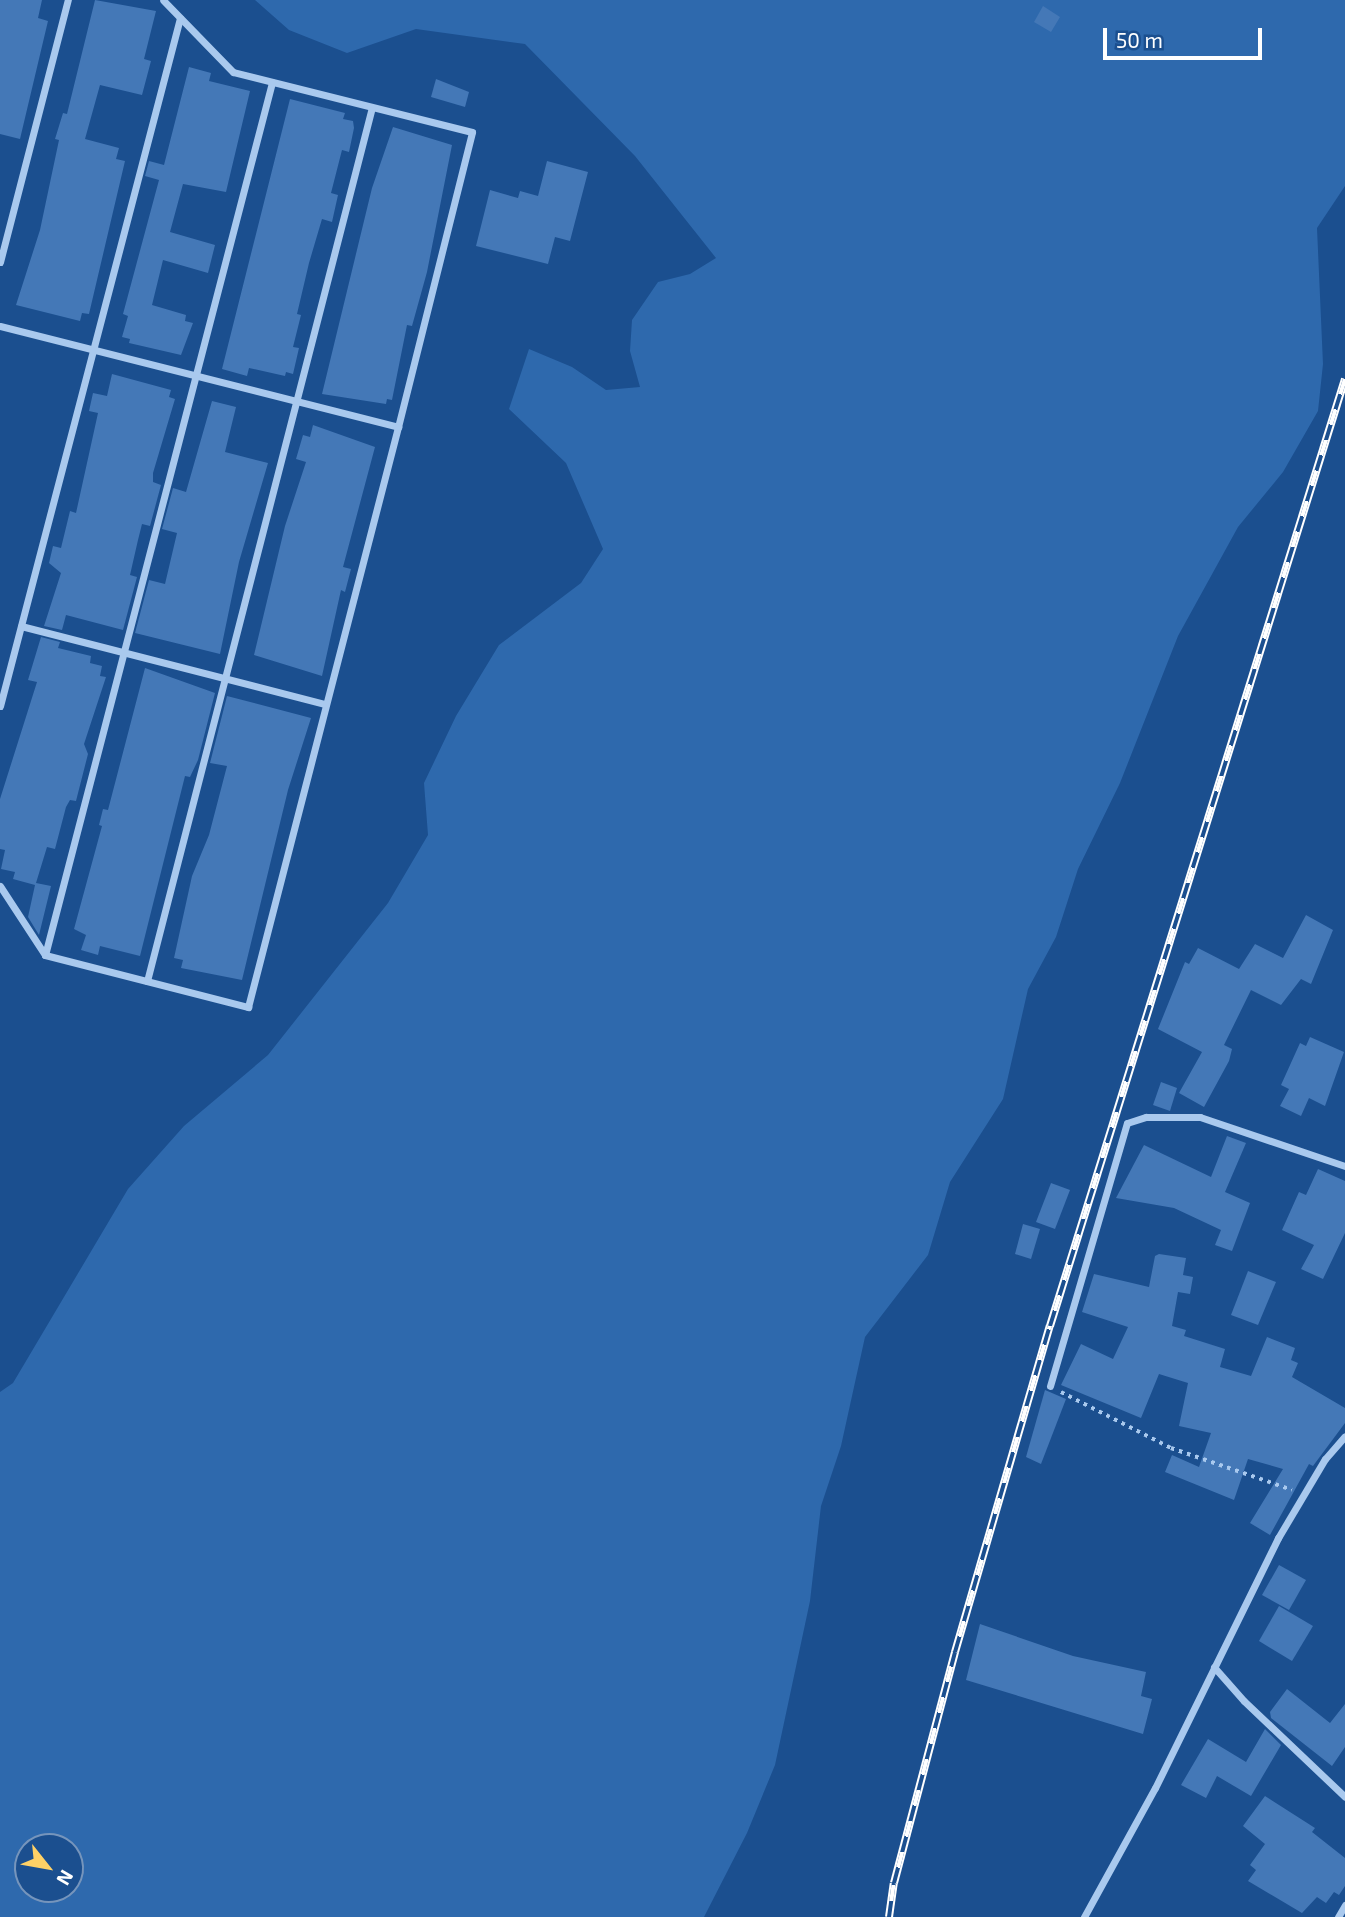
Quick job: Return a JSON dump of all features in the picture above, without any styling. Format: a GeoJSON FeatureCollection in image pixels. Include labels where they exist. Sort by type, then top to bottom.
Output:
{"type":"FeatureCollection","features":[{"type":"Feature","properties":{"kind":"street"},"geometry":{"type":"LineString","coordinates":[[0,262],[68,0]]}},
{"type":"Feature","properties":{"kind":"street"},"geometry":{"type":"LineString","coordinates":[[0,886],[45,955],[248,1007],[472,132],[233,72],[163,0]]}},
{"type":"Feature","properties":{"kind":"street"},"geometry":{"type":"LineString","coordinates":[[0,706],[180,18]]}},
{"type":"Feature","properties":{"kind":"street"},"geometry":{"type":"LineString","coordinates":[[45,955],[272,82]]}},
{"type":"Feature","properties":{"kind":"street"},"geometry":{"type":"LineString","coordinates":[[147,981],[372,107]]}},
{"type":"Feature","properties":{"kind":"street"},"geometry":{"type":"LineString","coordinates":[[0,326],[398,427]]}},
{"type":"Feature","properties":{"kind":"street"},"geometry":{"type":"LineString","coordinates":[[21,626],[325,704]]}},
{"type":"Feature","properties":{"kind":"street"},"geometry":{"type":"LineString","coordinates":[[1050,1386],[1127,1123],[1146,1116],[1200,1117],[1345,1167]]}},
{"type":"Feature","properties":{"kind":"street"},"geometry":{"type":"LineString","coordinates":[[1084,1917],[1155,1788],[1300,1497],[1345,1436]]}},
{"type":"Feature","properties":{"kind":"street"},"geometry":{"type":"LineString","coordinates":[[1214,1667],[1244,1701],[1345,1797]]}},
{"type":"Feature","properties":{"kind":"street"},"geometry":{"type":"LineString","coordinates":[[1338,1917],[1345,1905]]}},
{"type":"Feature","properties":{"kind":"path"},"geometry":{"type":"LineString","coordinates":[[1050,1386],[1171,1448],[1284,1485],[1300,1497]]}},
{"type":"Feature","properties":{"kind":"shaded area"},"geometry":{"type":"Polygon","coordinates":[[[255,0],[1345,0],[1345,186],[1317,228],[1323,364],[1318,411],[1283,472],[1238,527],[1178,636],[1120,783],[1078,869],[1056,937],[1028,989],[1003,1099],[950,1182],[928,1255],[865,1337],[841,1446],[821,1506],[810,1601],[775,1765],[747,1833],[704,1917],[0,1917],[0,1392],[13,1383],[128,1189],[184,1126],[268,1055],[388,903],[428,835],[424,783],[456,716],[499,645],[581,583],[603,549],[566,463],[509,409],[529,349],[572,367],[606,390],[640,387],[630,351],[632,320],[658,282],[690,274],[716,258],[635,156],[525,44],[416,29],[347,53],[289,30],[255,0]]]}},
{"type":"Feature","properties":{"kind":"building"},"geometry":{"type":"Polygon","coordinates":[[[0,0],[42,0],[38,18],[48,21],[20,139],[0,134],[0,0]]]}},
{"type":"Feature","properties":{"kind":"building"},"geometry":{"type":"Polygon","coordinates":[[[95,0],[156,11],[144,59],[151,61],[142,95],[100,85],[85,139],[119,148],[116,159],[125,161],[89,314],[82,313],[80,321],[16,305],[40,230],[59,140],[55,139],[63,113],[67,114],[95,0]]]}},
{"type":"Feature","properties":{"kind":"building"},"geometry":{"type":"Polygon","coordinates":[[[1043,6],[1060,17],[1051,32],[1034,22],[1043,6]]]}},
{"type":"Feature","properties":{"kind":"building"},"geometry":{"type":"Polygon","coordinates":[[[189,67],[211,73],[209,81],[250,91],[226,192],[183,184],[170,232],[215,245],[208,273],[163,260],[152,305],[186,315],[185,321],[193,323],[181,355],[129,343],[130,339],[122,337],[128,316],[123,314],[159,180],[145,176],[149,161],[164,165],[189,67]]]}},
{"type":"Feature","properties":{"kind":"building"},"geometry":{"type":"Polygon","coordinates":[[[436,79],[469,92],[465,107],[431,97],[436,79]]]}},
{"type":"Feature","properties":{"kind":"building"},"geometry":{"type":"Polygon","coordinates":[[[290,99],[345,113],[343,119],[353,121],[354,128],[349,152],[342,150],[331,193],[338,195],[332,222],[322,219],[309,263],[297,314],[301,315],[293,347],[299,348],[293,374],[286,372],[285,376],[249,368],[247,376],[222,369],[290,99]]]}},
{"type":"Feature","properties":{"kind":"building"},"geometry":{"type":"Polygon","coordinates":[[[393,127],[452,145],[427,272],[412,326],[407,325],[392,400],[387,399],[386,404],[322,394],[372,188],[393,127]]]}},
{"type":"Feature","properties":{"kind":"building"},"geometry":{"type":"Polygon","coordinates":[[[547,161],[588,172],[570,241],[555,237],[548,264],[476,246],[490,190],[518,198],[520,191],[538,196],[547,161]]]}},
{"type":"Feature","properties":{"kind":"building"},"geometry":{"type":"Polygon","coordinates":[[[112,374],[171,390],[169,397],[175,399],[153,473],[153,482],[161,485],[150,526],[142,524],[130,575],[137,577],[123,630],[66,615],[62,630],[44,626],[61,573],[49,563],[53,546],[61,548],[70,511],[76,513],[98,413],[89,411],[93,393],[107,396],[112,374]]]}},
{"type":"Feature","properties":{"kind":"building"},"geometry":{"type":"Polygon","coordinates":[[[212,401],[236,407],[225,452],[268,463],[239,562],[220,654],[135,633],[149,580],[165,584],[177,533],[162,529],[173,488],[186,492],[212,401]]]}},
{"type":"Feature","properties":{"kind":"building"},"geometry":{"type":"Polygon","coordinates":[[[313,425],[375,447],[343,567],[351,569],[345,592],[341,590],[322,676],[254,655],[285,526],[306,462],[296,459],[303,435],[310,437],[313,425]]]}},
{"type":"Feature","properties":{"kind":"building"},"geometry":{"type":"Polygon","coordinates":[[[41,637],[60,642],[58,648],[91,656],[90,663],[102,666],[100,676],[106,677],[84,744],[88,754],[76,801],[70,800],[66,807],[55,849],[47,847],[36,883],[51,886],[39,935],[28,917],[35,885],[13,879],[15,872],[1,869],[5,850],[0,849],[0,799],[37,682],[28,680],[41,637]]]}},
{"type":"Feature","properties":{"kind":"building"},"geometry":{"type":"Polygon","coordinates":[[[145,668],[215,693],[198,760],[190,777],[185,776],[140,956],[100,946],[98,955],[81,950],[86,935],[74,929],[102,826],[99,825],[103,809],[108,810],[145,668]]]}},
{"type":"Feature","properties":{"kind":"building"},"geometry":{"type":"Polygon","coordinates":[[[227,696],[311,718],[288,790],[242,980],[181,968],[183,960],[174,958],[192,876],[209,835],[227,766],[210,763],[227,696]]]}},
{"type":"Feature","properties":{"kind":"building"},"geometry":{"type":"Polygon","coordinates":[[[1306,915],[1333,930],[1311,984],[1301,979],[1281,1005],[1251,990],[1224,1045],[1232,1049],[1229,1061],[1204,1107],[1179,1093],[1202,1052],[1158,1029],[1185,962],[1189,964],[1198,948],[1239,969],[1255,944],[1283,958],[1306,915]]]}},
{"type":"Feature","properties":{"kind":"building"},"geometry":{"type":"Polygon","coordinates":[[[1310,1037],[1344,1052],[1325,1106],[1309,1098],[1301,1116],[1280,1106],[1289,1089],[1281,1085],[1300,1043],[1306,1046],[1310,1037]]]}},
{"type":"Feature","properties":{"kind":"building"},"geometry":{"type":"Polygon","coordinates":[[[1161,1082],[1177,1088],[1170,1111],[1153,1105],[1161,1082]]]}},
{"type":"Feature","properties":{"kind":"building"},"geometry":{"type":"Polygon","coordinates":[[[1227,1136],[1246,1143],[1225,1192],[1250,1203],[1232,1251],[1215,1245],[1221,1230],[1174,1208],[1116,1198],[1144,1145],[1211,1177],[1227,1136]]]}},
{"type":"Feature","properties":{"kind":"building"},"geometry":{"type":"Polygon","coordinates":[[[1318,1169],[1345,1181],[1345,1233],[1323,1279],[1301,1269],[1314,1245],[1282,1230],[1299,1192],[1306,1195],[1318,1169]]]}},
{"type":"Feature","properties":{"kind":"building"},"geometry":{"type":"Polygon","coordinates":[[[1051,1183],[1070,1190],[1055,1229],[1036,1222],[1051,1183]]]}},
{"type":"Feature","properties":{"kind":"building"},"geometry":{"type":"Polygon","coordinates":[[[1023,1224],[1040,1229],[1031,1259],[1015,1254],[1023,1224]]]}},
{"type":"Feature","properties":{"kind":"building"},"geometry":{"type":"Polygon","coordinates":[[[1159,1254],[1186,1258],[1183,1275],[1193,1277],[1190,1294],[1178,1292],[1172,1326],[1186,1330],[1184,1336],[1225,1349],[1220,1367],[1251,1376],[1267,1337],[1295,1348],[1291,1360],[1298,1363],[1292,1377],[1345,1408],[1345,1423],[1313,1466],[1309,1464],[1270,1535],[1250,1523],[1283,1469],[1248,1459],[1234,1500],[1165,1472],[1172,1455],[1199,1467],[1211,1433],[1179,1426],[1188,1383],[1159,1374],[1141,1418],[1061,1385],[1081,1344],[1113,1359],[1128,1327],[1082,1312],[1094,1274],[1149,1287],[1155,1256],[1159,1254]]]}},
{"type":"Feature","properties":{"kind":"building"},"geometry":{"type":"Polygon","coordinates":[[[1248,1271],[1276,1282],[1258,1325],[1231,1315],[1248,1271]]]}},
{"type":"Feature","properties":{"kind":"building"},"geometry":{"type":"Polygon","coordinates":[[[1045,1390],[1066,1399],[1041,1464],[1026,1457],[1045,1390]]]}},
{"type":"Feature","properties":{"kind":"building"},"geometry":{"type":"Polygon","coordinates":[[[1279,1565],[1306,1580],[1289,1610],[1262,1595],[1279,1565]]]}},
{"type":"Feature","properties":{"kind":"building"},"geometry":{"type":"Polygon","coordinates":[[[1279,1606],[1313,1626],[1292,1661],[1259,1641],[1279,1606]]]}},
{"type":"Feature","properties":{"kind":"building"},"geometry":{"type":"Polygon","coordinates":[[[980,1624],[1073,1656],[1146,1672],[1141,1696],[1152,1699],[1143,1734],[966,1680],[980,1624]]]}},
{"type":"Feature","properties":{"kind":"building"},"geometry":{"type":"Polygon","coordinates":[[[1287,1689],[1330,1723],[1345,1704],[1345,1747],[1332,1766],[1271,1718],[1270,1712],[1287,1689]]]}},
{"type":"Feature","properties":{"kind":"building"},"geometry":{"type":"Polygon","coordinates":[[[1265,1729],[1281,1745],[1251,1796],[1217,1776],[1206,1798],[1181,1785],[1208,1739],[1246,1762],[1265,1729]]]}},
{"type":"Feature","properties":{"kind":"building"},"geometry":{"type":"Polygon","coordinates":[[[1265,1796],[1315,1828],[1312,1832],[1345,1858],[1345,1886],[1339,1895],[1334,1892],[1326,1903],[1317,1897],[1302,1913],[1248,1881],[1256,1870],[1250,1865],[1265,1844],[1243,1826],[1265,1796]]]}},
{"type":"Feature","properties":{"kind":"railway"},"geometry":{"type":"LineString","coordinates":[[889,1917],[894,1883],[955,1652],[1050,1326],[1345,379]]}}]}
